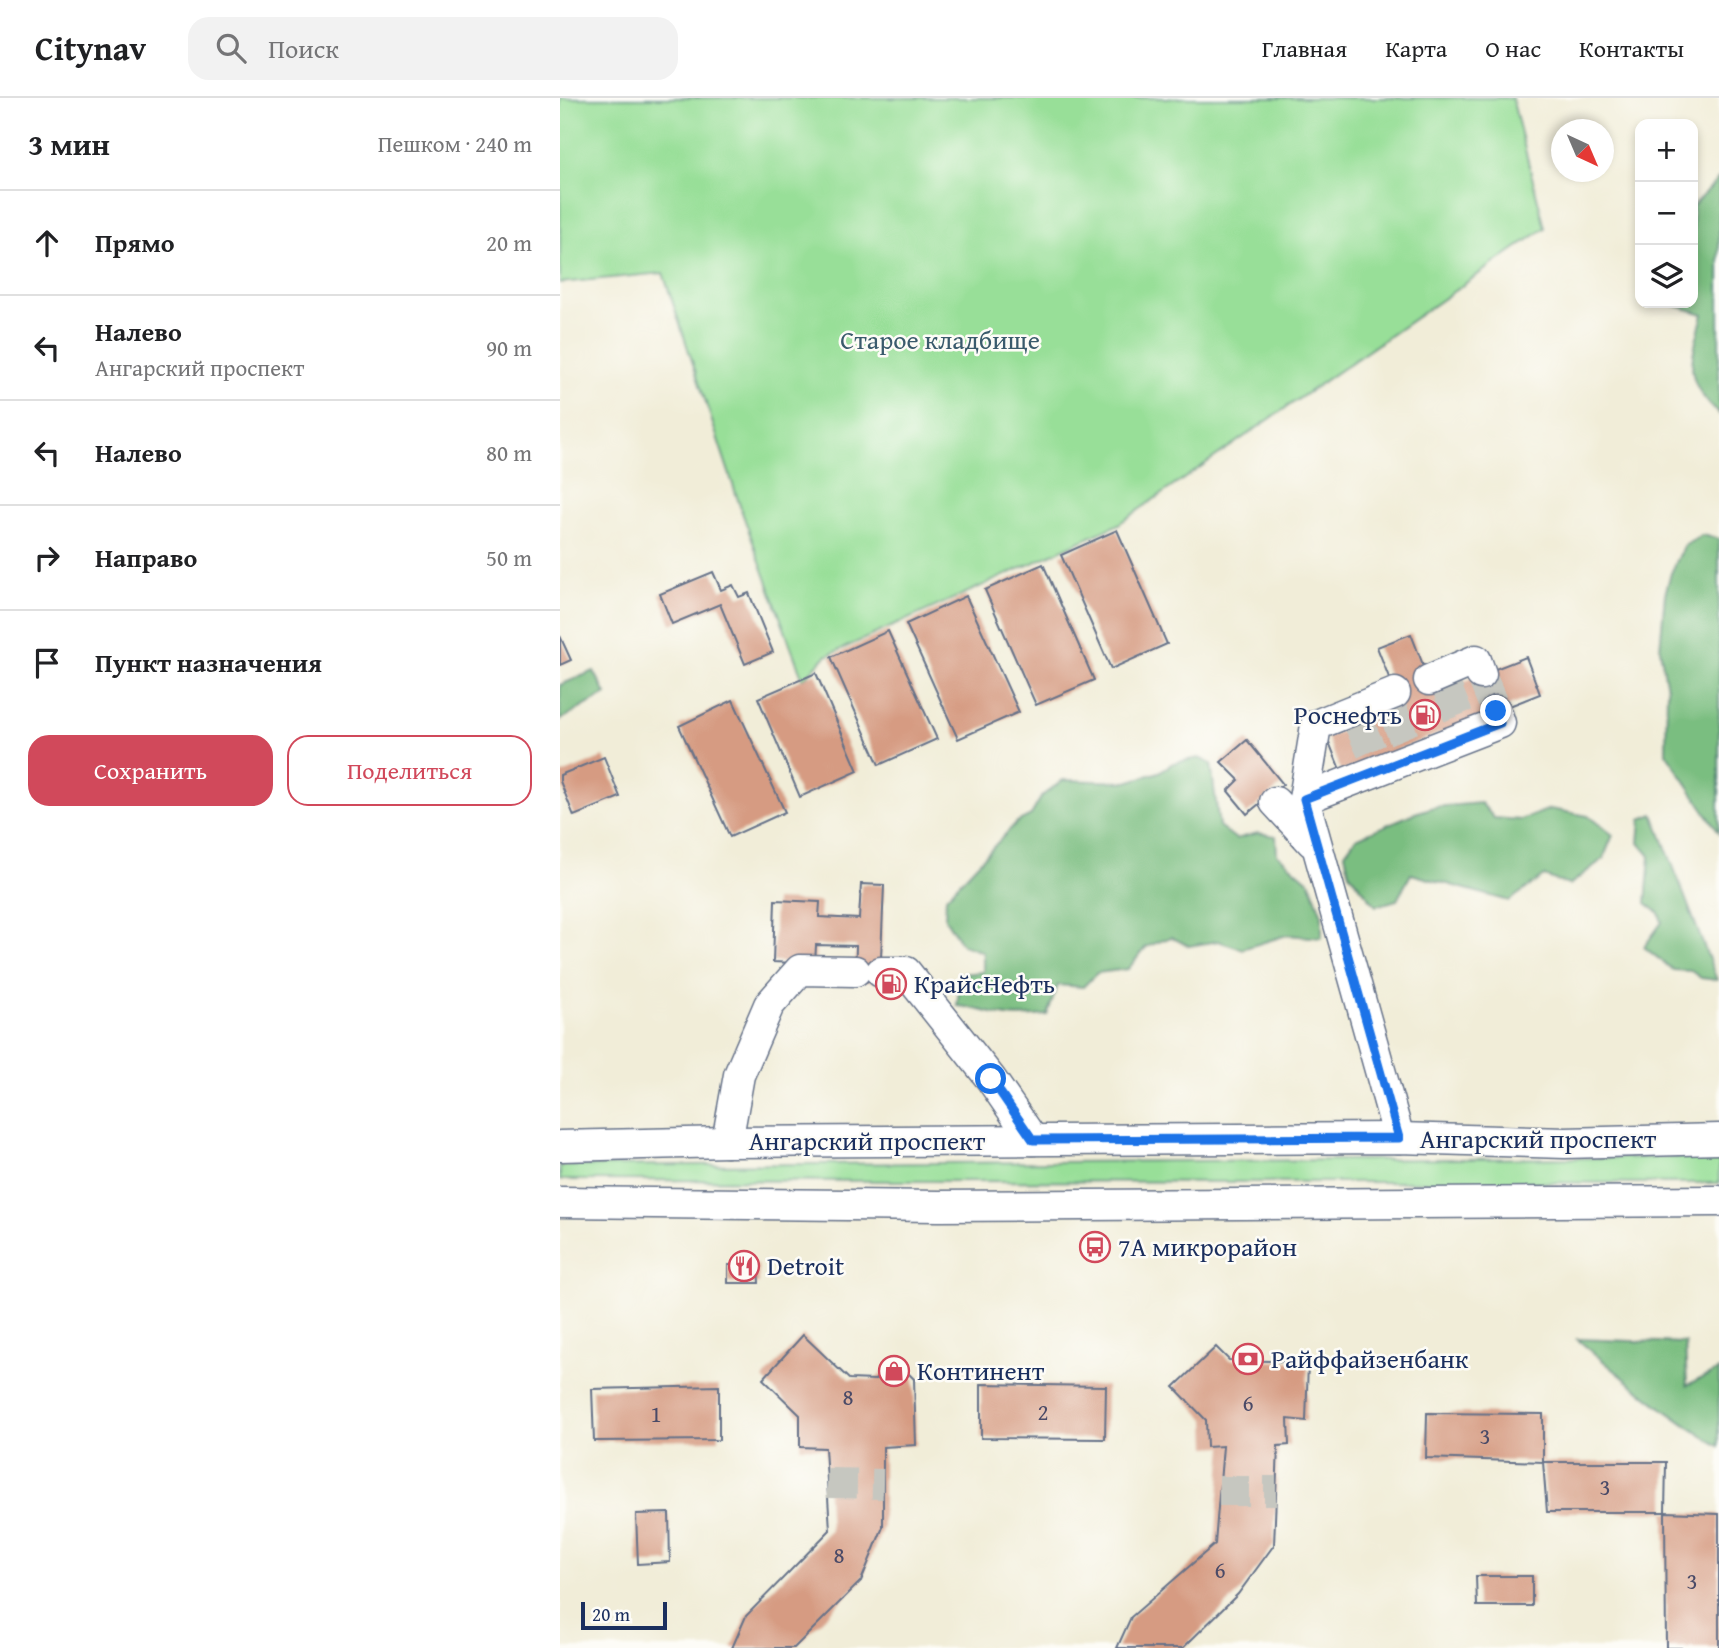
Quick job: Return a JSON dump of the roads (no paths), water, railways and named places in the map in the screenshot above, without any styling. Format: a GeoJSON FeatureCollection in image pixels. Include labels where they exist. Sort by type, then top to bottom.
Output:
{"type":"FeatureCollection","features":[{"type":"Feature","properties":{"kind":"street"},"geometry":{"type":"LineString","coordinates":[[1439,680],[1476,660],[1481,674]]}},
{"type":"Feature","properties":{"kind":"street"},"geometry":{"type":"LineString","coordinates":[[1289,800],[1316,725],[1356,717],[1392,700]]}},
{"type":"Feature","properties":{"kind":"street"},"geometry":{"type":"LineString","coordinates":[[1289,800],[1464,731],[1500,723],[1496,711]]}},
{"type":"Feature","properties":{"kind":"street"},"geometry":{"type":"LineString","coordinates":[[1289,800],[1317,848],[1399,1138]]}},
{"type":"Feature","properties":{"kind":"street"},"geometry":{"type":"LineString","coordinates":[[727,1142],[739,1075],[769,1005],[800,970],[906,972],[991,1079],[1033,1140]]}},
{"type":"Feature","properties":{"kind":"street","name":"Ангарский проспект"},"geometry":{"type":"LineString","coordinates":[[560,1146],[1033,1140],[1399,1138],[1565,1143],[1719,1139]]}},
{"type":"Feature","properties":{"kind":"street"},"geometry":{"type":"LineString","coordinates":[[560,1202],[939,1206],[1719,1201]]}},
{"type":"Feature","properties":{"kind":"tunnel"},"geometry":{"type":"LineString","coordinates":[[1481,674],[1496,711]]}},
{"type":"Feature","properties":{"kind":"tunnel"},"geometry":{"type":"LineString","coordinates":[[1447,688],[1462,725]]}},
{"type":"Feature","properties":{"kind":"tunnel"},"geometry":{"type":"LineString","coordinates":[[1393,711],[1407,746]]}},
{"type":"Feature","properties":{"kind":"tunnel"},"geometry":{"type":"LineString","coordinates":[[1359,724],[1375,759]]}},
{"type":"Feature","properties":{"kind":"tunnel"},"geometry":{"type":"LineString","coordinates":[[827,1483],[883,1484]]}},
{"type":"Feature","properties":{"kind":"tunnel"},"geometry":{"type":"LineString","coordinates":[[1219,1491],[1276,1491]]}},
{"type":"Feature","properties":{"kind":"place","name":"Роснефть"},"geometry":{"type":"Point","coordinates":[1425,715]}},
{"type":"Feature","properties":{"kind":"place","name":"КрайсНефть"},"geometry":{"type":"Point","coordinates":[891,984]}},
{"type":"Feature","properties":{"kind":"place","name":"7А микрорайон"},"geometry":{"type":"Point","coordinates":[1095,1247]}},
{"type":"Feature","properties":{"kind":"place","name":"Detroit"},"geometry":{"type":"Point","coordinates":[744,1266]}},
{"type":"Feature","properties":{"kind":"place","name":"Райффайзенбанк"},"geometry":{"type":"Point","coordinates":[1248,1359]}},
{"type":"Feature","properties":{"kind":"place","name":"Континент"},"geometry":{"type":"Point","coordinates":[894,1371]}},
{"type":"Feature","properties":{"kind":"park label","name":"Старое кладбище"},"geometry":{"type":"Point","coordinates":[940,340]}}]}
